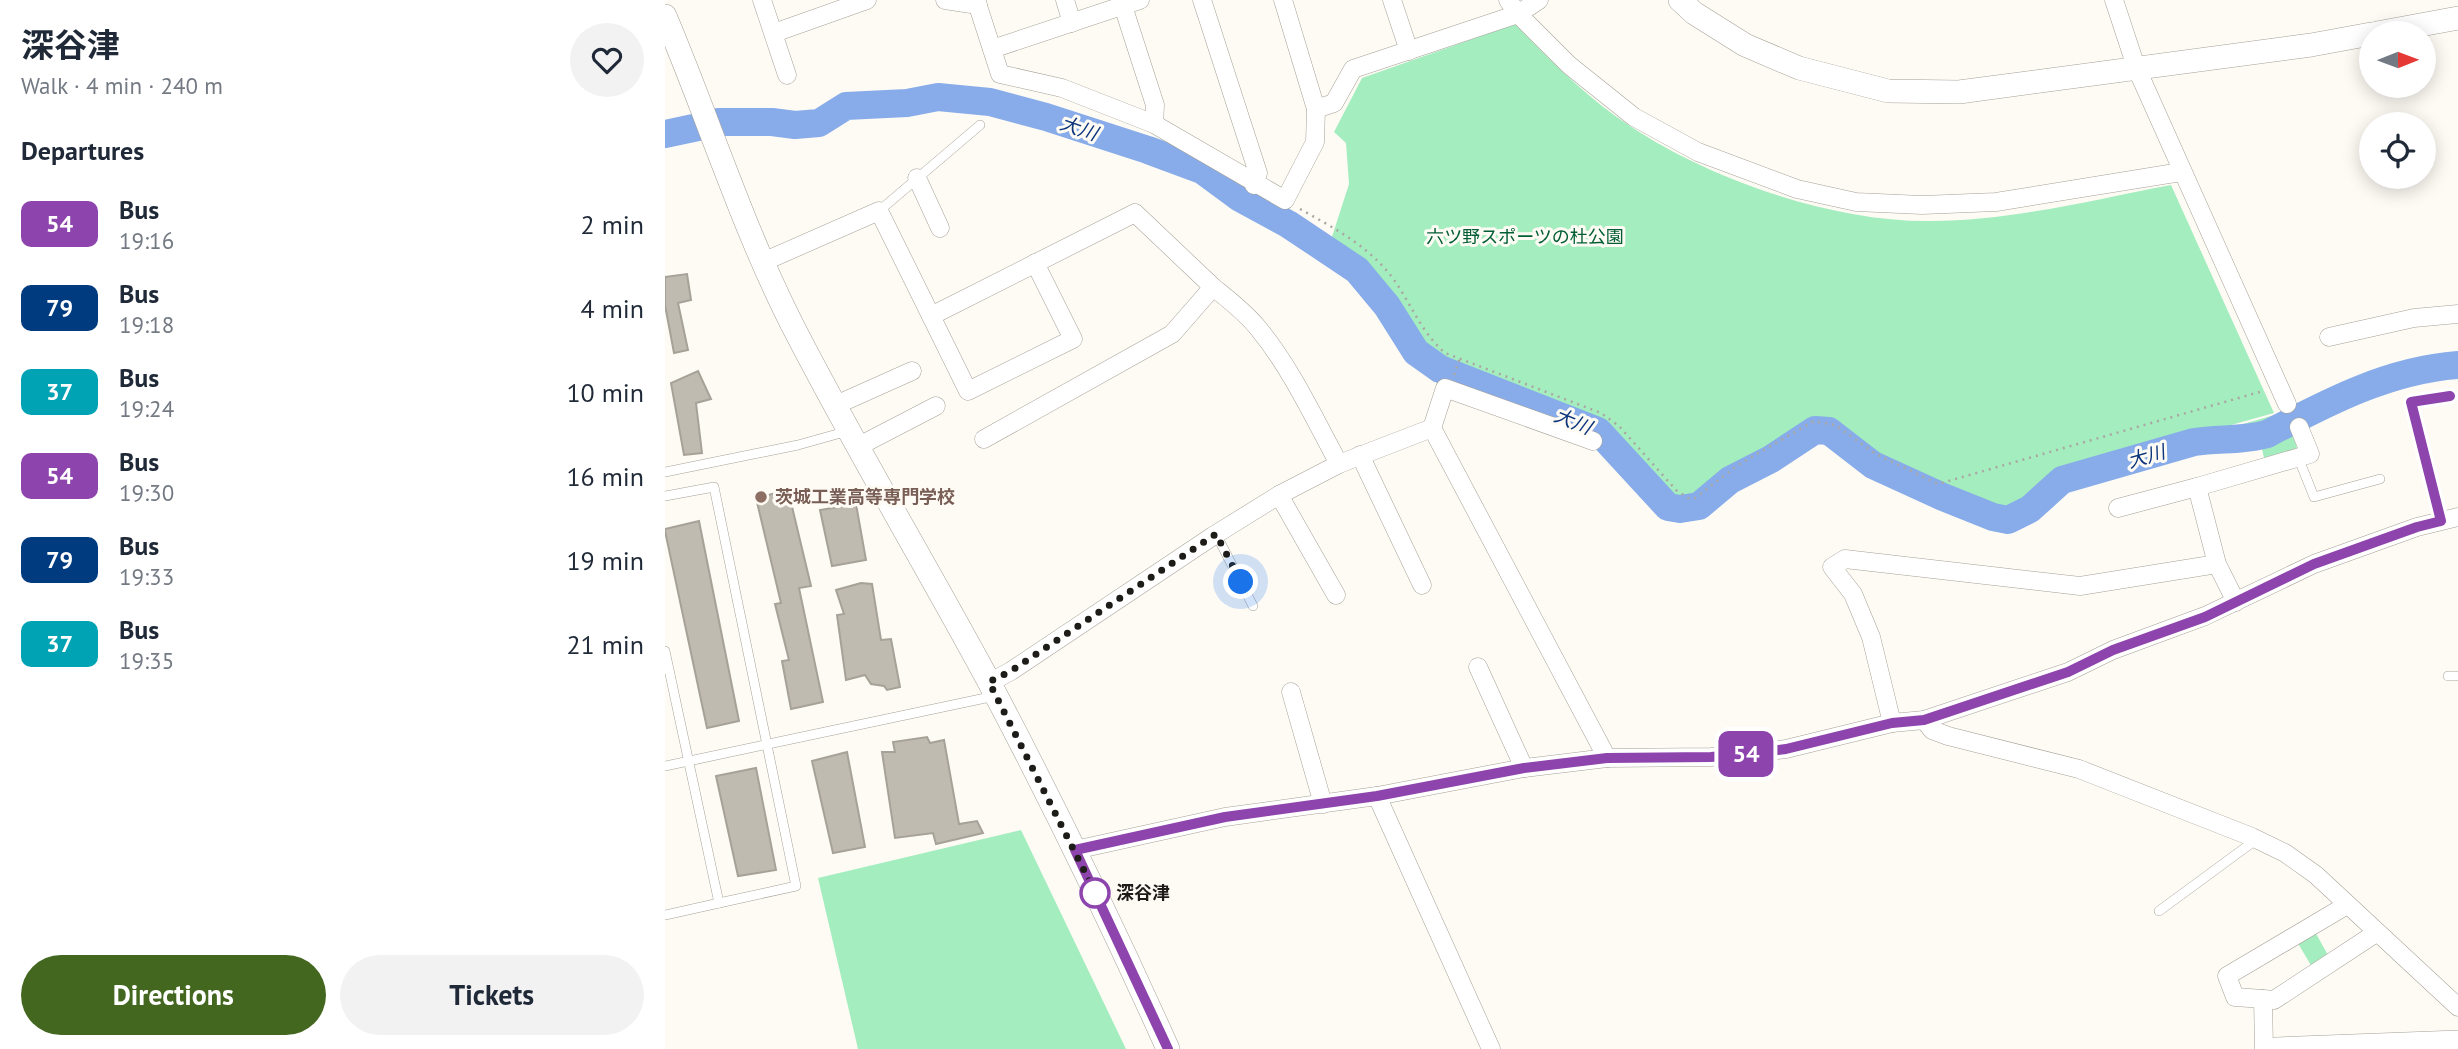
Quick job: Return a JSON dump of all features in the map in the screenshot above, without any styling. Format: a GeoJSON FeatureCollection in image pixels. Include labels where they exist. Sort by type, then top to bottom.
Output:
{"type":"FeatureCollection","features":[{"type":"Feature","properties":{"kind":"street"},"geometry":{"type":"LineString","coordinates":[[762,0],[787,75]]}},
{"type":"Feature","properties":{"kind":"street"},"geometry":{"type":"LineString","coordinates":[[774,33],[867,0]]}},
{"type":"Feature","properties":{"kind":"street"},"geometry":{"type":"LineString","coordinates":[[945,0],[977,3],[1000,74],[1062,88],[1154,124],[1254,185],[1285,200],[1315,142],[1316,109],[1283,0]]}},
{"type":"Feature","properties":{"kind":"street"},"geometry":{"type":"LineString","coordinates":[[1065,0],[1072,23]]}},
{"type":"Feature","properties":{"kind":"street"},"geometry":{"type":"LineString","coordinates":[[992,49],[1140,0]]}},
{"type":"Feature","properties":{"kind":"street"},"geometry":{"type":"LineString","coordinates":[[1202,0],[1258,173],[1254,185]]}},
{"type":"Feature","properties":{"kind":"street"},"geometry":{"type":"LineString","coordinates":[[1392,0],[1409,51]]}},
{"type":"Feature","properties":{"kind":"street"},"geometry":{"type":"LineString","coordinates":[[1316,109],[1334,103],[1353,69],[1409,51],[1513,7],[1539,0]]}},
{"type":"Feature","properties":{"kind":"street"},"geometry":{"type":"LineString","coordinates":[[1680,0],[1694,13],[1745,45],[1799,68],[1888,91],[1959,92],[2359,36]]}},
{"type":"Feature","properties":{"kind":"street"},"geometry":{"type":"LineString","coordinates":[[2114,0],[2136,67],[2283,395]]}},
{"type":"Feature","properties":{"kind":"street"},"geometry":{"type":"LineString","coordinates":[[1123,6],[1155,105],[1154,124]]}},
{"type":"Feature","properties":{"kind":"street"},"geometry":{"type":"LineString","coordinates":[[1513,7],[1569,65],[1634,117],[1698,152],[1797,189],[1856,202],[1922,205],[1996,202],[2181,172]]}},
{"type":"Feature","properties":{"kind":"street"},"geometry":{"type":"LineString","coordinates":[[665,16],[762,262],[797,335],[992,689],[1075,850],[1168,1049]]}},
{"type":"Feature","properties":{"kind":"street"},"geometry":{"type":"LineString","coordinates":[[2436,22],[2458,18]]}},
{"type":"Feature","properties":{"kind":"street"},"geometry":{"type":"LineString","coordinates":[[917,178],[940,228]]}},
{"type":"Feature","properties":{"kind":"street"},"geometry":{"type":"LineString","coordinates":[[762,262],[879,211],[968,391],[1073,339],[1035,263]]}},
{"type":"Feature","properties":{"kind":"street"},"geometry":{"type":"LineString","coordinates":[[930,316],[1135,213],[1259,329],[1292,377],[1339,464]]}},
{"type":"Feature","properties":{"kind":"street"},"geometry":{"type":"LineString","coordinates":[[984,439],[1172,334],[1213,287]]}},
{"type":"Feature","properties":{"kind":"street"},"geometry":{"type":"LineString","coordinates":[[2329,337],[2414,317],[2458,314]]}},
{"type":"Feature","properties":{"kind":"street"},"geometry":{"type":"LineString","coordinates":[[836,405],[912,371]]}},
{"type":"Feature","properties":{"kind":"street"},"geometry":{"type":"LineString","coordinates":[[1593,440],[1445,388],[1432,428],[1607,758]]}},
{"type":"Feature","properties":{"kind":"street"},"geometry":{"type":"LineString","coordinates":[[854,438],[936,406]]}},
{"type":"Feature","properties":{"kind":"street"},"geometry":{"type":"LineString","coordinates":[[2118,508],[2310,454],[2299,426]]}},
{"type":"Feature","properties":{"kind":"street"},"geometry":{"type":"LineString","coordinates":[[992,689],[1011,671],[1279,495],[1339,464],[1432,428]]}},
{"type":"Feature","properties":{"kind":"street"},"geometry":{"type":"LineString","coordinates":[[1360,455],[1422,585]]}},
{"type":"Feature","properties":{"kind":"street"},"geometry":{"type":"LineString","coordinates":[[2197,487],[2217,564],[2236,602]]}},
{"type":"Feature","properties":{"kind":"street"},"geometry":{"type":"LineString","coordinates":[[1279,495],[1336,595]]}},
{"type":"Feature","properties":{"kind":"street"},"geometry":{"type":"LineString","coordinates":[[1075,850],[1225,817],[1377,796],[1524,768],[1607,758],[1711,757],[1753,753],[1786,749],[1892,723],[1924,720],[2068,672],[2113,650],[2205,617],[2314,564],[2417,527],[2450,519]]}},
{"type":"Feature","properties":{"kind":"street"},"geometry":{"type":"LineString","coordinates":[[1892,723],[1871,637],[1853,594],[1832,567],[1845,559],[2080,586],[2217,564]]}},
{"type":"Feature","properties":{"kind":"street"},"geometry":{"type":"LineString","coordinates":[[1478,667],[1524,768]]}},
{"type":"Feature","properties":{"kind":"street"},"geometry":{"type":"LineString","coordinates":[[1291,692],[1323,804]]}},
{"type":"Feature","properties":{"kind":"street"},"geometry":{"type":"LineString","coordinates":[[1924,720],[1932,730],[1948,736],[2079,769],[2257,839],[2285,853],[2316,875],[2458,1007]]}},
{"type":"Feature","properties":{"kind":"street"},"geometry":{"type":"LineString","coordinates":[[1377,796],[1491,1049]]}},
{"type":"Feature","properties":{"kind":"street"},"geometry":{"type":"LineString","coordinates":[[2347,905],[2227,976],[2235,997],[2274,1000],[2376,933]]}},
{"type":"Feature","properties":{"kind":"street"},"geometry":{"type":"LineString","coordinates":[[2263,999],[2264,1049]]}},
{"type":"Feature","properties":{"kind":"street"},"geometry":{"type":"LineString","coordinates":[[2276,1049],[2458,1042]]}},
{"type":"Feature","properties":{"kind":"lane"},"geometry":{"type":"LineString","coordinates":[[879,211],[980,125]]}},
{"type":"Feature","properties":{"kind":"lane"},"geometry":{"type":"LineString","coordinates":[[2450,396],[2411,402],[2450,519]]}},
{"type":"Feature","properties":{"kind":"lane"},"geometry":{"type":"LineString","coordinates":[[665,472],[797,445],[854,438]]}},
{"type":"Feature","properties":{"kind":"lane"},"geometry":{"type":"LineString","coordinates":[[2298,457],[2314,497],[2380,479]]}},
{"type":"Feature","properties":{"kind":"lane"},"geometry":{"type":"LineString","coordinates":[[665,496],[714,487],[796,886],[665,915]]}},
{"type":"Feature","properties":{"kind":"lane"},"geometry":{"type":"LineString","coordinates":[[1216,534],[1253,606]]}},
{"type":"Feature","properties":{"kind":"lane"},"geometry":{"type":"LineString","coordinates":[[665,651],[719,903]]}},
{"type":"Feature","properties":{"kind":"lane"},"geometry":{"type":"LineString","coordinates":[[665,766],[769,746],[992,689]]}},
{"type":"Feature","properties":{"kind":"lane"},"geometry":{"type":"LineString","coordinates":[[2159,911],[2257,839]]}},
{"type":"Feature","properties":{"kind":"path"},"geometry":{"type":"LineString","coordinates":[[1285,200],[1348,236],[1368,251],[1392,278],[1429,340],[1445,353],[1601,413],[1619,426],[1676,490],[1688,498],[1695,498],[1738,465],[1814,421],[1835,425],[1876,454],[1938,484],[2283,395]]}},
{"type":"Feature","properties":{"kind":"green space","name":"六ツ野スポーツの杜公園"},"geometry":{"type":"Polygon","coordinates":[[[1515,24],[1584,91],[1662,146],[1735,180],[1814,206],[1893,219],[1960,220],[2051,209],[2171,185],[2274,413],[2060,473],[2017,510],[2002,514],[1937,490],[1887,467],[1837,431],[1820,425],[1808,428],[1773,452],[1734,473],[1696,504],[1682,507],[1670,503],[1600,428],[1443,367],[1419,349],[1389,304],[1358,268],[1329,246],[1349,184],[1346,143],[1334,132],[1362,78],[1515,24]]]}},
{"type":"Feature","properties":{"kind":"green space"},"geometry":{"type":"Polygon","coordinates":[[[2285,412],[2297,448],[2264,458],[2258,431],[2243,424],[2285,412]]]}},
{"type":"Feature","properties":{"kind":"green space"},"geometry":{"type":"Polygon","coordinates":[[[1021,830],[1126,1049],[858,1049],[818,878],[1021,830]]]}},
{"type":"Feature","properties":{"kind":"green space"},"geometry":{"type":"Polygon","coordinates":[[[2314,930],[2329,957],[2312,967],[2296,940],[2314,930]]]}},
{"type":"Feature","properties":{"kind":"building"},"geometry":{"type":"Polygon","coordinates":[[[687,274],[691,300],[678,303],[688,350],[674,353],[665,305],[665,277],[687,274]]]}},
{"type":"Feature","properties":{"kind":"building"},"geometry":{"type":"Polygon","coordinates":[[[698,371],[711,399],[696,403],[702,453],[684,455],[671,383],[698,371]]]}},
{"type":"Feature","properties":{"kind":"building"},"geometry":{"type":"Polygon","coordinates":[[[788,490],[811,586],[799,588],[823,702],[791,709],[782,661],[789,660],[775,604],[781,603],[756,498],[788,490]]]}},
{"type":"Feature","properties":{"kind":"building"},"geometry":{"type":"Polygon","coordinates":[[[856,504],[866,560],[832,566],[820,510],[856,504]]]}},
{"type":"Feature","properties":{"kind":"building"},"geometry":{"type":"Polygon","coordinates":[[[699,521],[739,721],[707,728],[665,531],[699,521]]]}},
{"type":"Feature","properties":{"kind":"building"},"geometry":{"type":"Polygon","coordinates":[[[861,583],[872,584],[881,640],[891,639],[900,687],[887,690],[884,686],[871,684],[865,675],[846,680],[837,615],[844,614],[836,590],[861,583]]]}},
{"type":"Feature","properties":{"kind":"building"},"geometry":{"type":"Polygon","coordinates":[[[927,737],[930,743],[944,740],[959,824],[977,821],[983,833],[936,844],[933,833],[895,838],[882,752],[895,752],[893,742],[927,737]]]}},
{"type":"Feature","properties":{"kind":"building"},"geometry":{"type":"Polygon","coordinates":[[[847,752],[865,847],[833,853],[812,761],[847,752]]]}},
{"type":"Feature","properties":{"kind":"building"},"geometry":{"type":"Polygon","coordinates":[[[756,768],[776,870],[738,876],[716,776],[756,768]]]}},
{"type":"Feature","properties":{"kind":"waterway","name":"大川"},"geometry":{"type":"LineString","coordinates":[[718,122],[772,122],[795,125],[819,123],[846,106],[907,103],[938,97],[990,102],[1046,117],[1202,170],[1240,198],[1288,224],[1357,270],[1387,306],[1416,352],[1440,369],[1598,431],[1668,507],[1680,509],[1699,506],[1730,480],[1771,459],[1815,430],[1829,431],[1873,465],[1943,497],[1993,517],[2008,520],[2030,509],[2062,480],[2194,442],[2267,434],[2359,389],[2408,373],[2458,365]]}},
{"type":"Feature","properties":{"kind":"waterway","name":"大川"},"geometry":{"type":"LineString","coordinates":[[665,134],[698,127]]}},
{"type":"Feature","properties":{"kind":"bus line","name":"54"},"geometry":{"type":"LineString","coordinates":[[1168,1049],[1075,850],[1225,817],[1377,796],[1524,768],[1607,758],[1711,757],[1753,753],[1786,749],[1892,723],[1924,720],[2068,672],[2113,650],[2205,617],[2314,564],[2441,521],[2411,402],[2450,396]]}},
{"type":"Feature","properties":{"kind":"place","name":"茨城工業高等専門学校"},"geometry":{"type":"Point","coordinates":[761,497]}},
{"type":"Feature","properties":{"kind":"place","name":"深谷津"},"geometry":{"type":"Point","coordinates":[1095,893]}},
{"type":"Feature","properties":{"kind":"route"},"geometry":{"type":"LineString","coordinates":[[1095,893],[1098,898],[989,682],[1011,671],[1091,619],[1216,534],[1241,582]]}}]}
